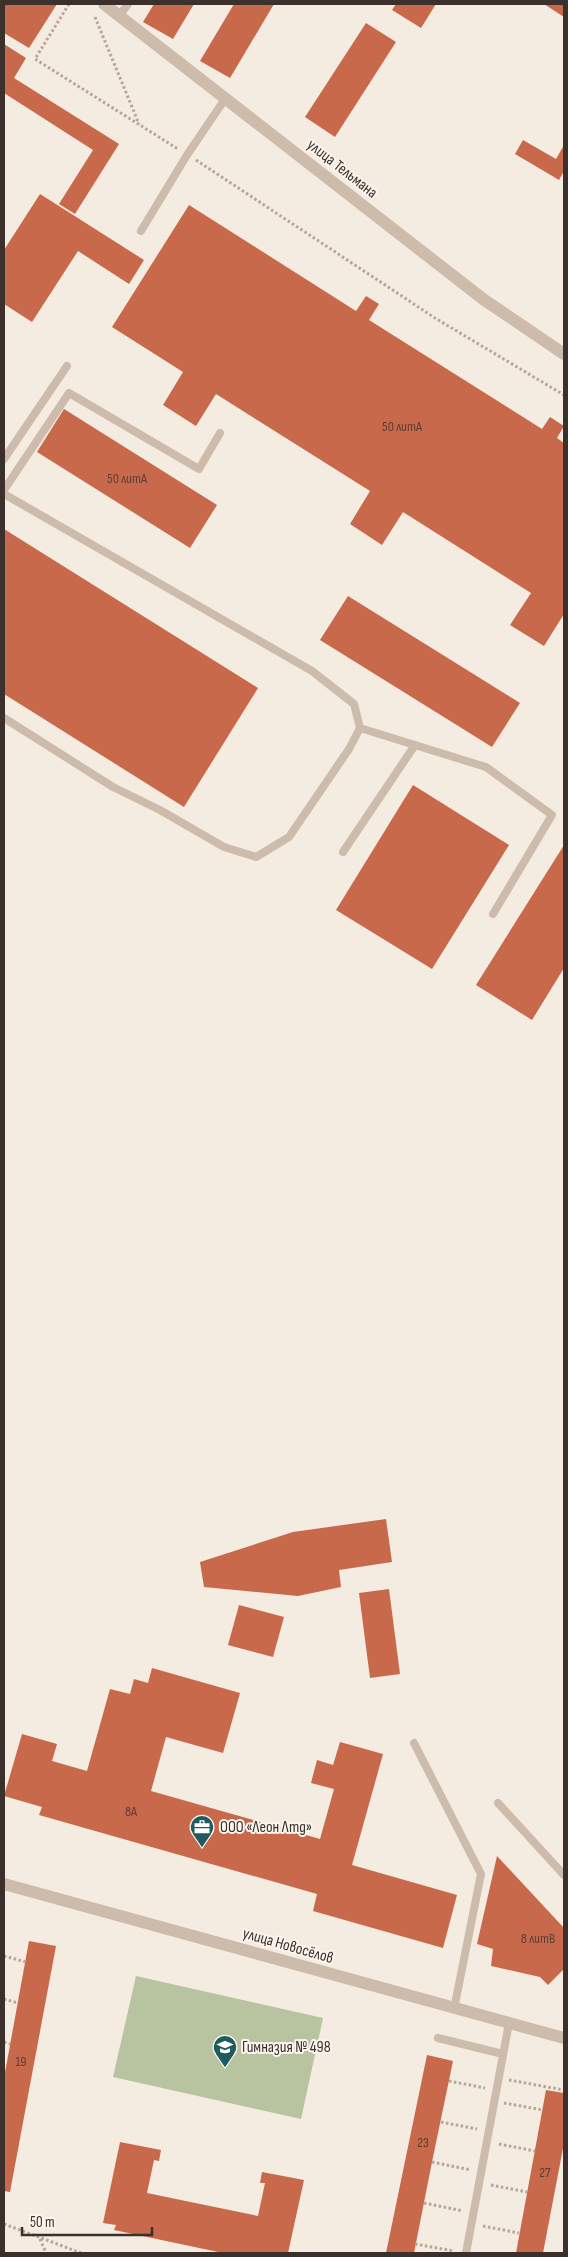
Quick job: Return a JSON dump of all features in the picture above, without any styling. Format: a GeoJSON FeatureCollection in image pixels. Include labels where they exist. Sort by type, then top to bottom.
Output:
{"type":"FeatureCollection","features":[{"type":"Feature","properties":{"kind":"street","name":"улица Тельмана"},"geometry":{"type":"LineString","coordinates":[[104,4],[483,299],[564,354]]}},
{"type":"Feature","properties":{"kind":"street","name":"улица Новосёлов"},"geometry":{"type":"LineString","coordinates":[[4,1884],[564,2038]]}},
{"type":"Feature","properties":{"kind":"lane"},"geometry":{"type":"LineString","coordinates":[[119,16],[128,4]]}},
{"type":"Feature","properties":{"kind":"lane"},"geometry":{"type":"LineString","coordinates":[[141,231],[187,154],[225,99]]}},
{"type":"Feature","properties":{"kind":"lane"},"geometry":{"type":"LineString","coordinates":[[4,459],[67,366]]}},
{"type":"Feature","properties":{"kind":"lane"},"geometry":{"type":"LineString","coordinates":[[4,718],[113,787],[160,810],[224,847],[256,857],[289,837],[350,749],[360,728],[354,704],[312,671],[4,492],[69,392],[199,469],[220,433]]}},
{"type":"Feature","properties":{"kind":"lane"},"geometry":{"type":"LineString","coordinates":[[360,728],[486,767],[552,815],[493,914]]}},
{"type":"Feature","properties":{"kind":"lane"},"geometry":{"type":"LineString","coordinates":[[343,852],[415,745]]}},
{"type":"Feature","properties":{"kind":"lane"},"geometry":{"type":"LineString","coordinates":[[414,1743],[481,1874],[454,2009]]}},
{"type":"Feature","properties":{"kind":"lane"},"geometry":{"type":"LineString","coordinates":[[498,1802],[564,1875]]}},
{"type":"Feature","properties":{"kind":"lane"},"geometry":{"type":"LineString","coordinates":[[466,2253],[509,2023]]}},
{"type":"Feature","properties":{"kind":"lane"},"geometry":{"type":"LineString","coordinates":[[438,2038],[503,2054]]}},
{"type":"Feature","properties":{"kind":"path"},"geometry":{"type":"LineString","coordinates":[[69,4],[34,59],[187,154],[434,318],[564,395]]}},
{"type":"Feature","properties":{"kind":"path"},"geometry":{"type":"LineString","coordinates":[[93,12],[139,125]]}},
{"type":"Feature","properties":{"kind":"path"},"geometry":{"type":"LineString","coordinates":[[4,1956],[26,1962]]}},
{"type":"Feature","properties":{"kind":"path"},"geometry":{"type":"LineString","coordinates":[[4,1999],[18,2003]]}},
{"type":"Feature","properties":{"kind":"path"},"geometry":{"type":"LineString","coordinates":[[4,2042],[10,2044]]}},
{"type":"Feature","properties":{"kind":"path"},"geometry":{"type":"LineString","coordinates":[[498,2078],[564,2090]]}},
{"type":"Feature","properties":{"kind":"path"},"geometry":{"type":"LineString","coordinates":[[449,2081],[496,2090]]}},
{"type":"Feature","properties":{"kind":"path"},"geometry":{"type":"LineString","coordinates":[[494,2101],[543,2110]]}},
{"type":"Feature","properties":{"kind":"path"},"geometry":{"type":"LineString","coordinates":[[441,2122],[488,2131]]}},
{"type":"Feature","properties":{"kind":"path"},"geometry":{"type":"LineString","coordinates":[[487,2141],[535,2151]]}},
{"type":"Feature","properties":{"kind":"path"},"geometry":{"type":"LineString","coordinates":[[432,2162],[481,2172]]}},
{"type":"Feature","properties":{"kind":"path"},"geometry":{"type":"LineString","coordinates":[[479,2183],[527,2192]]}},
{"type":"Feature","properties":{"kind":"path"},"geometry":{"type":"LineString","coordinates":[[424,2203],[473,2213]]}},
{"type":"Feature","properties":{"kind":"path"},"geometry":{"type":"LineString","coordinates":[[4,2224],[81,2253]]}},
{"type":"Feature","properties":{"kind":"path"},"geometry":{"type":"LineString","coordinates":[[471,2224],[520,2233]]}},
{"type":"Feature","properties":{"kind":"path"},"geometry":{"type":"LineString","coordinates":[[40,2239],[45,2253]]}},
{"type":"Feature","properties":{"kind":"path"},"geometry":{"type":"LineString","coordinates":[[416,2244],[466,2253]]}},
{"type":"Feature","properties":{"kind":"green space"},"geometry":{"type":"Polygon","coordinates":[[[136,1976],[323,2018],[301,2119],[113,2077],[136,1976]]]}},
{"type":"Feature","properties":{"kind":"building"},"geometry":{"type":"Polygon","coordinates":[[[4,4],[57,4],[29,48],[4,33],[4,4]]]}},
{"type":"Feature","properties":{"kind":"building"},"geometry":{"type":"Polygon","coordinates":[[[154,4],[194,4],[173,39],[143,22],[154,4]]]}},
{"type":"Feature","properties":{"kind":"building"},"geometry":{"type":"Polygon","coordinates":[[[234,4],[274,4],[230,78],[200,61],[234,4]]]}},
{"type":"Feature","properties":{"kind":"building"},"geometry":{"type":"Polygon","coordinates":[[[396,4],[436,4],[421,28],[392,10],[396,4]]]}},
{"type":"Feature","properties":{"kind":"building"},"geometry":{"type":"Polygon","coordinates":[[[544,4],[564,4],[564,17],[544,4]]]}},
{"type":"Feature","properties":{"kind":"building"},"geometry":{"type":"Polygon","coordinates":[[[366,23],[396,42],[335,137],[305,117],[366,23]]]}},
{"type":"Feature","properties":{"kind":"building"},"geometry":{"type":"Polygon","coordinates":[[[4,44],[26,58],[14,78],[119,144],[75,214],[59,204],[93,150],[4,93],[4,44]]]}},
{"type":"Feature","properties":{"kind":"building"},"geometry":{"type":"Polygon","coordinates":[[[523,140],[556,159],[564,145],[564,171],[559,180],[515,154],[523,140]]]}},
{"type":"Feature","properties":{"kind":"building"},"geometry":{"type":"Polygon","coordinates":[[[40,194],[144,260],[129,284],[78,251],[32,322],[4,304],[4,250],[40,194]]]}},
{"type":"Feature","properties":{"kind":"building"},"geometry":{"type":"Polygon","coordinates":[[[189,205],[356,311],[366,296],[379,304],[369,320],[542,429],[550,417],[564,426],[557,438],[564,443],[564,614],[544,646],[510,625],[531,593],[403,512],[382,545],[350,524],[370,491],[216,394],[196,426],[163,405],[183,372],[112,327],[189,205]]]}},
{"type":"Feature","properties":{"kind":"building"},"geometry":{"type":"Polygon","coordinates":[[[64,409],[217,505],[190,548],[37,452],[64,409]]]}},
{"type":"Feature","properties":{"kind":"building"},"geometry":{"type":"Polygon","coordinates":[[[4,529],[258,688],[184,807],[4,694],[4,529]]]}},
{"type":"Feature","properties":{"kind":"building"},"geometry":{"type":"Polygon","coordinates":[[[348,596],[520,703],[492,747],[320,640],[348,596]]]}},
{"type":"Feature","properties":{"kind":"building"},"geometry":{"type":"Polygon","coordinates":[[[413,785],[509,845],[432,969],[336,910],[413,785]]]}},
{"type":"Feature","properties":{"kind":"building"},"geometry":{"type":"Polygon","coordinates":[[[564,845],[564,968],[532,1020],[476,985],[564,845]]]}},
{"type":"Feature","properties":{"kind":"building"},"geometry":{"type":"Polygon","coordinates":[[[386,1519],[392,1562],[339,1570],[341,1587],[298,1596],[204,1587],[200,1562],[293,1532],[386,1519]]]}},
{"type":"Feature","properties":{"kind":"building"},"geometry":{"type":"Polygon","coordinates":[[[389,1589],[400,1674],[370,1678],[359,1593],[389,1589]]]}},
{"type":"Feature","properties":{"kind":"building"},"geometry":{"type":"Polygon","coordinates":[[[239,1605],[284,1617],[273,1657],[228,1645],[239,1605]]]}},
{"type":"Feature","properties":{"kind":"building"},"geometry":{"type":"Polygon","coordinates":[[[152,1668],[240,1693],[223,1753],[166,1737],[151,1791],[320,1839],[334,1789],[311,1783],[317,1760],[333,1765],[340,1742],[383,1754],[352,1865],[457,1895],[443,1948],[313,1911],[317,1894],[39,1815],[42,1807],[4,1796],[22,1734],[57,1744],[52,1761],[87,1771],[110,1689],[130,1694],[134,1679],[148,1683],[152,1668]]]}},
{"type":"Feature","properties":{"kind":"building"},"geometry":{"type":"Polygon","coordinates":[[[497,1856],[564,1928],[564,1969],[548,1985],[540,1977],[491,1966],[493,1949],[477,1944],[497,1856]]]}},
{"type":"Feature","properties":{"kind":"building"},"geometry":{"type":"Polygon","coordinates":[[[29,1941],[56,1946],[10,2192],[4,2191],[4,2078],[29,1941]]]}},
{"type":"Feature","properties":{"kind":"building"},"geometry":{"type":"Polygon","coordinates":[[[427,2055],[453,2061],[414,2253],[386,2253],[427,2055]]]}},
{"type":"Feature","properties":{"kind":"building"},"geometry":{"type":"Polygon","coordinates":[[[546,2090],[564,2093],[564,2143],[543,2253],[516,2253],[546,2090]]]}},
{"type":"Feature","properties":{"kind":"building"},"geometry":{"type":"Polygon","coordinates":[[[120,2142],[161,2150],[159,2161],[154,2160],[147,2193],[258,2216],[265,2183],[260,2183],[262,2172],[304,2180],[288,2253],[223,2253],[114,2230],[116,2225],[103,2223],[120,2142]]]}},
{"type":"Feature","properties":{"kind":"place","name":"ООО «Леон Лтд»"},"geometry":{"type":"Point","coordinates":[202,1848]}},
{"type":"Feature","properties":{"kind":"place","name":"Гимназия № 498"},"geometry":{"type":"Point","coordinates":[225,2068]}}]}
